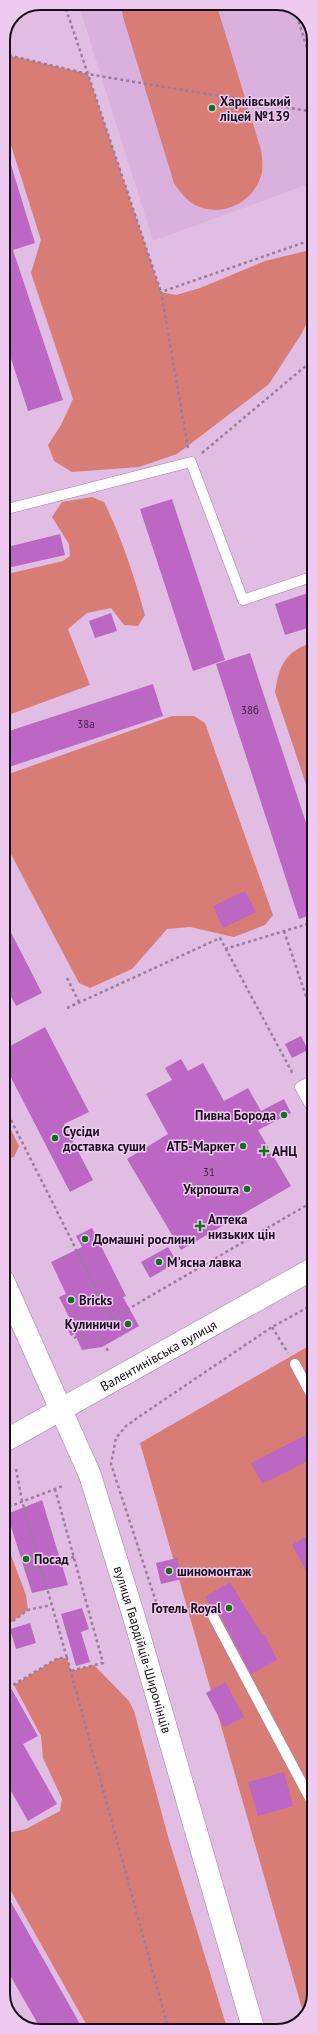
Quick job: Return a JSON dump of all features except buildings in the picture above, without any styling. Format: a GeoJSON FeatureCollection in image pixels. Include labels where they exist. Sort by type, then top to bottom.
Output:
{"type":"FeatureCollection","features":[{"type":"Feature","properties":{"kind":"main road","name":"Валентинівська вулиця"},"geometry":{"type":"LineString","coordinates":[[10,1438],[307,1272]]}},
{"type":"Feature","properties":{"kind":"main road","name":"вулиця Гвардійців-Широнінців"},"geometry":{"type":"LineString","coordinates":[[10,1297],[26,1335],[62,1409],[90,1475],[120,1568],[252,2024]]}},
{"type":"Feature","properties":{"kind":"lane"},"geometry":{"type":"LineString","coordinates":[[10,508],[191,462],[243,600],[307,578]]}},
{"type":"Feature","properties":{"kind":"lane"},"geometry":{"type":"LineString","coordinates":[[307,1083],[300,1087],[307,1100]]}},
{"type":"Feature","properties":{"kind":"lane"},"geometry":{"type":"LineString","coordinates":[[295,1364],[307,1387]]}},
{"type":"Feature","properties":{"kind":"lane"},"geometry":{"type":"LineString","coordinates":[[213,1616],[307,1793]]}},
{"type":"Feature","properties":{"kind":"path"},"geometry":{"type":"LineString","coordinates":[[66,10],[161,292],[191,462],[307,365]]}},
{"type":"Feature","properties":{"kind":"path"},"geometry":{"type":"LineString","coordinates":[[298,19],[307,48]]}},
{"type":"Feature","properties":{"kind":"path"},"geometry":{"type":"LineString","coordinates":[[10,56],[88,74],[307,111]]}},
{"type":"Feature","properties":{"kind":"path"},"geometry":{"type":"LineString","coordinates":[[161,292],[307,241]]}},
{"type":"Feature","properties":{"kind":"path"},"geometry":{"type":"LineString","coordinates":[[225,949],[307,924]]}},
{"type":"Feature","properties":{"kind":"path"},"geometry":{"type":"LineString","coordinates":[[284,931],[307,999]]}},
{"type":"Feature","properties":{"kind":"path"},"geometry":{"type":"LineString","coordinates":[[67,1008],[220,938],[300,1087]]}},
{"type":"Feature","properties":{"kind":"path"},"geometry":{"type":"LineString","coordinates":[[67,978],[79,1002]]}},
{"type":"Feature","properties":{"kind":"path"},"geometry":{"type":"LineString","coordinates":[[10,1118],[112,1319]]}},
{"type":"Feature","properties":{"kind":"path"},"geometry":{"type":"LineString","coordinates":[[74,1338],[112,1319],[307,1205]]}},
{"type":"Feature","properties":{"kind":"path"},"geometry":{"type":"LineString","coordinates":[[158,1608],[111,1464],[116,1438],[126,1426],[272,1327],[307,1308]]}},
{"type":"Feature","properties":{"kind":"path"},"geometry":{"type":"LineString","coordinates":[[95,1327],[109,1353]]}},
{"type":"Feature","properties":{"kind":"path"},"geometry":{"type":"LineString","coordinates":[[272,1327],[295,1364]]}},
{"type":"Feature","properties":{"kind":"path"},"geometry":{"type":"LineString","coordinates":[[16,1469],[22,1501],[67,1658],[167,2024]]}},
{"type":"Feature","properties":{"kind":"path"},"geometry":{"type":"LineString","coordinates":[[10,1506],[63,1486]]}},
{"type":"Feature","properties":{"kind":"path"},"geometry":{"type":"LineString","coordinates":[[55,1489],[103,1663],[70,1672]]}},
{"type":"Feature","properties":{"kind":"path"},"geometry":{"type":"LineString","coordinates":[[25,1571],[74,1557]]}},
{"type":"Feature","properties":{"kind":"path"},"geometry":{"type":"LineString","coordinates":[[10,1623],[28,1610],[51,1605]]}},
{"type":"Feature","properties":{"kind":"path"},"geometry":{"type":"LineString","coordinates":[[10,1687],[58,1658],[67,1658]]}},
{"type":"Feature","properties":{"kind":"shaded area","name":"Харківський ліцей №139"},"geometry":{"type":"Polygon","coordinates":[[[80,10],[279,10],[289,12],[294,15],[301,22],[307,36],[307,185],[153,241],[80,10]]]}},
{"type":"Feature","properties":{"kind":"shaded area"},"geometry":{"type":"Polygon","coordinates":[[[122,10],[218,10],[261,150],[262,158],[262,172],[259,182],[246,199],[237,205],[216,210],[206,209],[189,201],[174,183],[122,10]]]}},
{"type":"Feature","properties":{"kind":"shaded area"},"geometry":{"type":"Polygon","coordinates":[[[10,56],[88,74],[161,292],[176,295],[200,288],[265,261],[307,251],[307,323],[302,333],[269,384],[177,454],[139,467],[72,472],[54,461],[48,445],[61,425],[73,399],[31,273],[41,240],[10,142],[10,56]]]}},
{"type":"Feature","properties":{"kind":"shaded area"},"geometry":{"type":"Polygon","coordinates":[[[92,497],[104,502],[127,557],[145,615],[138,626],[124,625],[111,608],[87,613],[68,629],[90,685],[10,714],[10,573],[63,561],[70,556],[69,544],[52,517],[62,502],[92,497]]]}},
{"type":"Feature","properties":{"kind":"shaded area"},"geometry":{"type":"Polygon","coordinates":[[[307,645],[307,787],[275,692],[282,666],[290,654],[307,645]]]}},
{"type":"Feature","properties":{"kind":"shaded area"},"geometry":{"type":"Polygon","coordinates":[[[172,716],[194,716],[205,723],[273,915],[265,925],[234,937],[190,927],[167,929],[132,969],[90,988],[79,983],[10,852],[10,774],[172,716]]]}},
{"type":"Feature","properties":{"kind":"shaded area"},"geometry":{"type":"Polygon","coordinates":[[[10,1128],[19,1146],[14,1157],[10,1158],[10,1128]]]}},
{"type":"Feature","properties":{"kind":"shaded area"},"geometry":{"type":"Polygon","coordinates":[[[307,1347],[307,1994],[302,2010],[140,1443],[307,1347]]]}},
{"type":"Feature","properties":{"kind":"shaded area"},"geometry":{"type":"Polygon","coordinates":[[[10,1553],[26,1595],[28,1610],[10,1623],[10,1553]]]}},
{"type":"Feature","properties":{"kind":"shaded area"},"geometry":{"type":"Polygon","coordinates":[[[58,1658],[67,1658],[71,1671],[94,1665],[129,1701],[134,1711],[169,1840],[226,2024],[86,2024],[10,1889],[10,1832],[26,1829],[60,1811],[62,1799],[43,1758],[41,1736],[14,1685],[58,1658]]]}},
{"type":"Feature","properties":{"kind":"place","name":"Харківський ліцей №139"},"geometry":{"type":"Point","coordinates":[212,108]}},
{"type":"Feature","properties":{"kind":"place","name":"Пивна Борода"},"geometry":{"type":"Point","coordinates":[284,1115]}},
{"type":"Feature","properties":{"kind":"place","name":"Сусіди доставка суши"},"geometry":{"type":"Point","coordinates":[55,1138]}},
{"type":"Feature","properties":{"kind":"place","name":"АТБ-Маркет"},"geometry":{"type":"Point","coordinates":[243,1146]}},
{"type":"Feature","properties":{"kind":"place","name":"АНЦ"},"geometry":{"type":"Point","coordinates":[264,1151]}},
{"type":"Feature","properties":{"kind":"place","name":"Укрпошта"},"geometry":{"type":"Point","coordinates":[247,1189]}},
{"type":"Feature","properties":{"kind":"place","name":"Аптека низьких цін"},"geometry":{"type":"Point","coordinates":[200,1226]}},
{"type":"Feature","properties":{"kind":"place","name":"Домашні рослини"},"geometry":{"type":"Point","coordinates":[85,1239]}},
{"type":"Feature","properties":{"kind":"place","name":"М'ясна лавка"},"geometry":{"type":"Point","coordinates":[159,1262]}},
{"type":"Feature","properties":{"kind":"place","name":"Bricks"},"geometry":{"type":"Point","coordinates":[71,1300]}},
{"type":"Feature","properties":{"kind":"place","name":"Кулиничи"},"geometry":{"type":"Point","coordinates":[128,1324]}},
{"type":"Feature","properties":{"kind":"place","name":"Посад"},"geometry":{"type":"Point","coordinates":[26,1559]}},
{"type":"Feature","properties":{"kind":"place","name":"шиномонтаж"},"geometry":{"type":"Point","coordinates":[169,1571]}},
{"type":"Feature","properties":{"kind":"place","name":"Готель Royal"},"geometry":{"type":"Point","coordinates":[229,1608]}}]}
